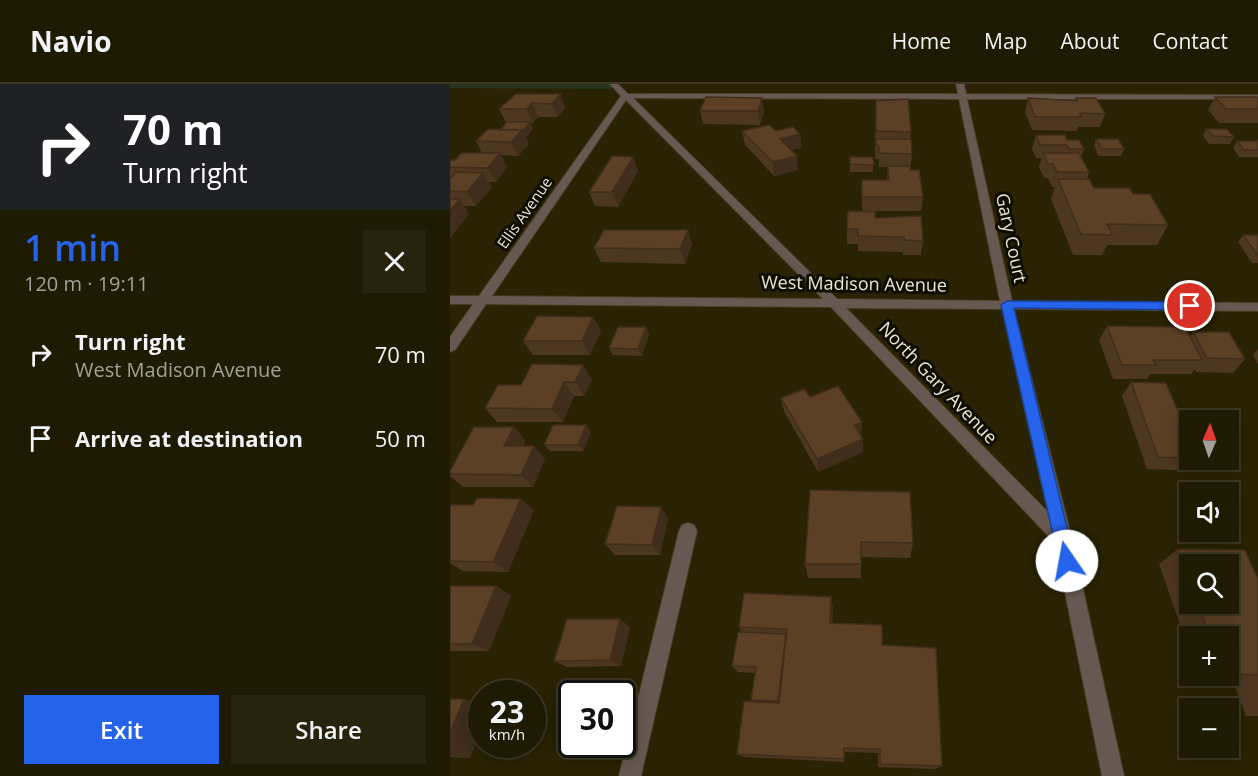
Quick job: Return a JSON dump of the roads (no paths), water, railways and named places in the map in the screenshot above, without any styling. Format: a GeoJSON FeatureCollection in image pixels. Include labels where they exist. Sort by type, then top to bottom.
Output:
{"type":"FeatureCollection","features":[{"type":"Feature","properties":{"kind":"street","name":"North Gary Avenue"},"geometry":{"type":"LineString","coordinates":[[614,84],[832,302],[1063,539]]}},
{"type":"Feature","properties":{"kind":"street"},"geometry":{"type":"LineString","coordinates":[[626,96],[961,90],[1258,97]]}},
{"type":"Feature","properties":{"kind":"street","name":"Gary Court"},"geometry":{"type":"LineString","coordinates":[[961,90],[1007,305],[1063,539]]}},
{"type":"Feature","properties":{"kind":"street","name":"Ellis Avenue"},"geometry":{"type":"LineString","coordinates":[[450,347],[626,96]]}},
{"type":"Feature","properties":{"kind":"street","name":"West Madison Avenue"},"geometry":{"type":"LineString","coordinates":[[450,300],[1258,307]]}},
{"type":"Feature","properties":{"kind":"street"},"geometry":{"type":"LineString","coordinates":[[630,776],[687,531]]}},
{"type":"Feature","properties":{"kind":"street"},"geometry":{"type":"LineString","coordinates":[[1063,539],[1113,776]]}}]}
